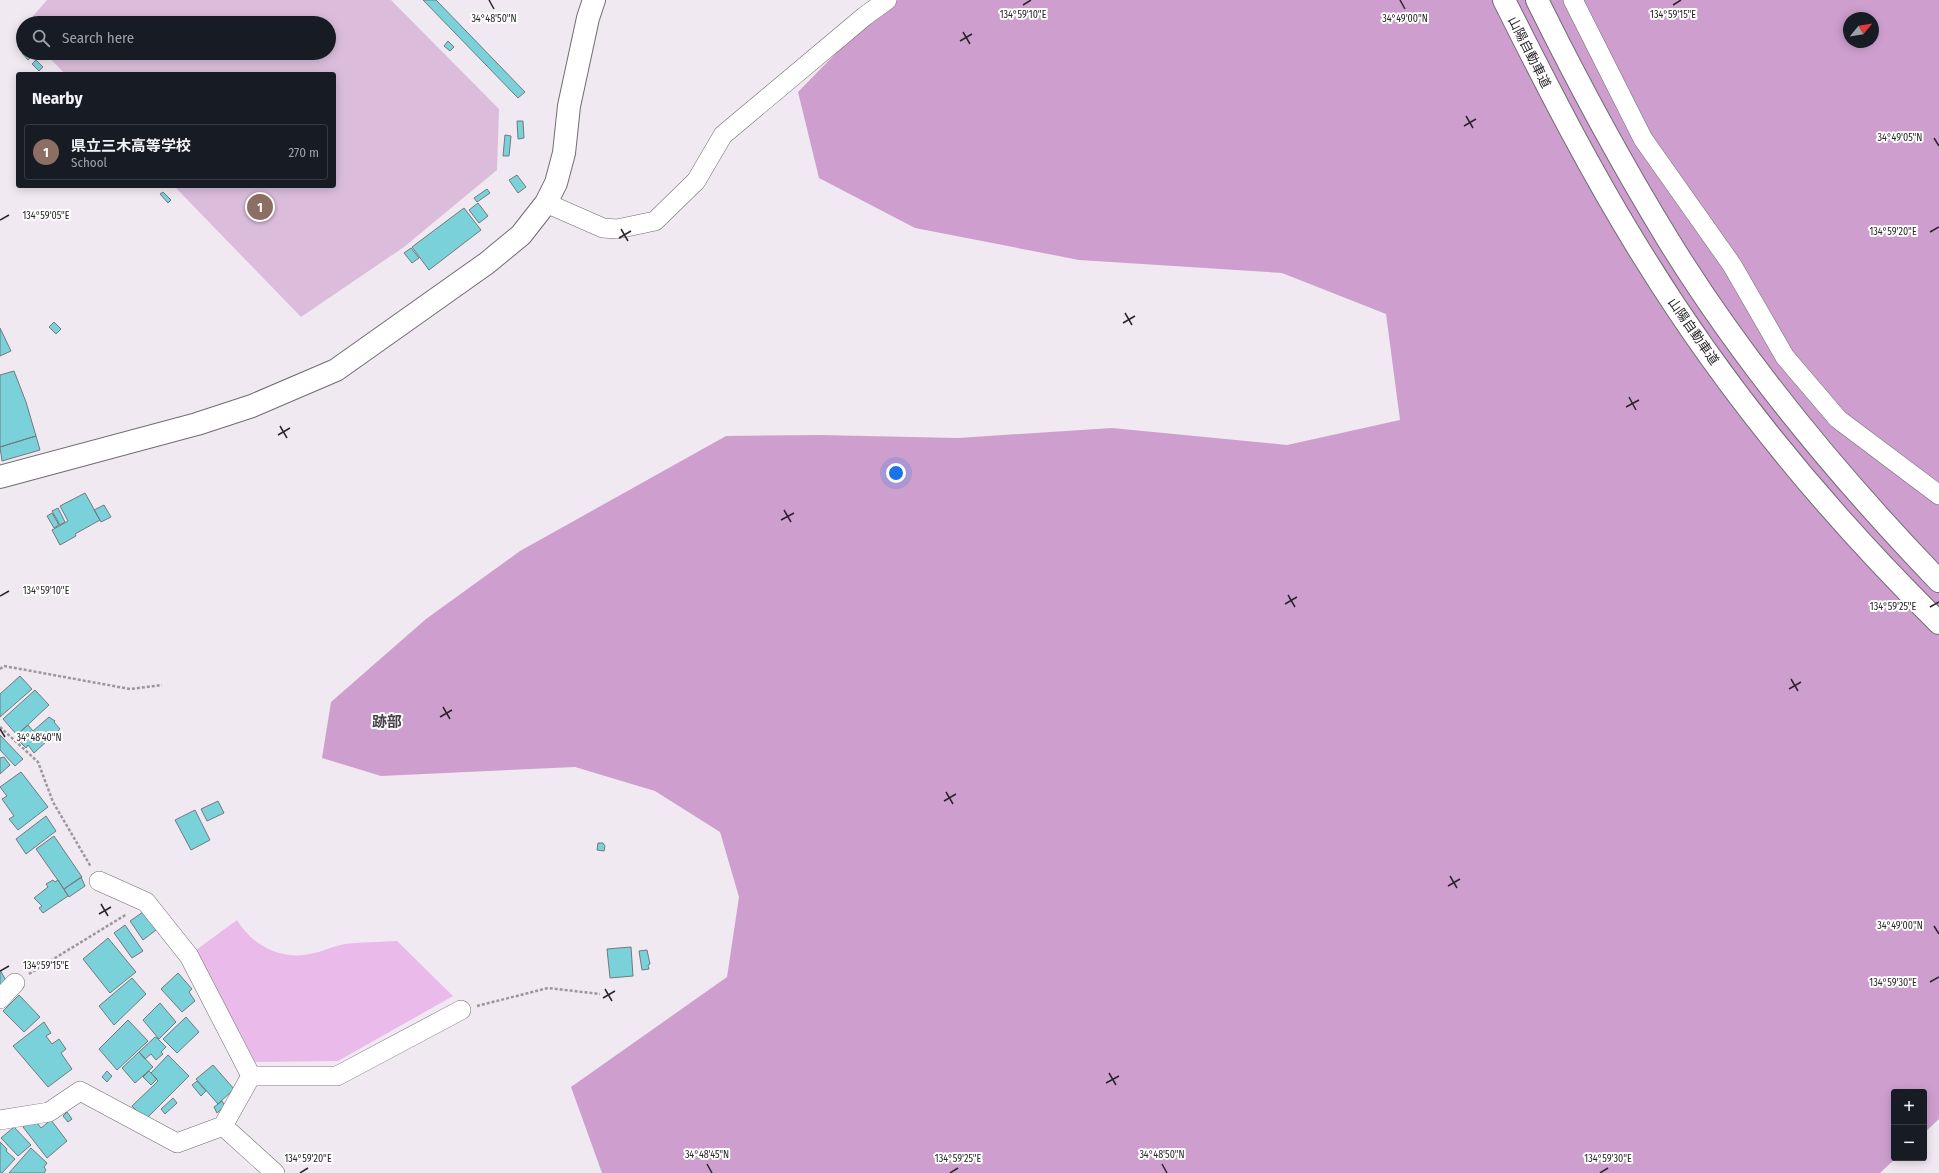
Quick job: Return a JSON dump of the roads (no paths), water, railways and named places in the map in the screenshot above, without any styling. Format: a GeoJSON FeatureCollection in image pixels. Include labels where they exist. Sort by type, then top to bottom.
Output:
{"type":"FeatureCollection","features":[{"type":"Feature","properties":{"kind":"main road"},"geometry":{"type":"LineString","coordinates":[[0,477],[197,424],[252,406],[336,370],[487,263],[521,235],[546,203],[556,183],[564,153],[569,106],[588,18],[594,0]]}},
{"type":"Feature","properties":{"kind":"main road","name":"山陽自動車道"},"geometry":{"type":"LineString","coordinates":[[1504,0],[1578,146],[1646,260],[1698,338],[1804,477],[1896,580],[1939,623]]}},
{"type":"Feature","properties":{"kind":"main road"},"geometry":{"type":"LineString","coordinates":[[1537,0],[1604,130],[1667,239],[1723,321],[1768,382],[1828,457],[1939,581]]}},
{"type":"Feature","properties":{"kind":"street"},"geometry":{"type":"LineString","coordinates":[[546,203],[603,228],[617,229],[655,221],[696,181],[723,136],[859,21],[887,0]]}},
{"type":"Feature","properties":{"kind":"street"},"geometry":{"type":"LineString","coordinates":[[1573,0],[1643,138],[1732,265],[1785,358],[1838,419],[1939,495]]}},
{"type":"Feature","properties":{"kind":"street"},"geometry":{"type":"LineString","coordinates":[[99,881],[146,902],[189,956],[251,1076]]}},
{"type":"Feature","properties":{"kind":"street"},"geometry":{"type":"LineString","coordinates":[[0,999],[15,983]]}},
{"type":"Feature","properties":{"kind":"street"},"geometry":{"type":"LineString","coordinates":[[251,1076],[337,1076],[461,1010]]}},
{"type":"Feature","properties":{"kind":"street"},"geometry":{"type":"LineString","coordinates":[[0,1120],[49,1112],[80,1091],[177,1143],[223,1126],[251,1076]]}},
{"type":"Feature","properties":{"kind":"street"},"geometry":{"type":"LineString","coordinates":[[223,1126],[275,1173]]}},
{"type":"Feature","properties":{"kind":"place","name":"県立三木高等学校"},"geometry":{"type":"Point","coordinates":[260,207]}},
{"type":"Feature","properties":{"kind":"district","name":"跡部"},"geometry":{"type":"Point","coordinates":[387,722]}}]}
